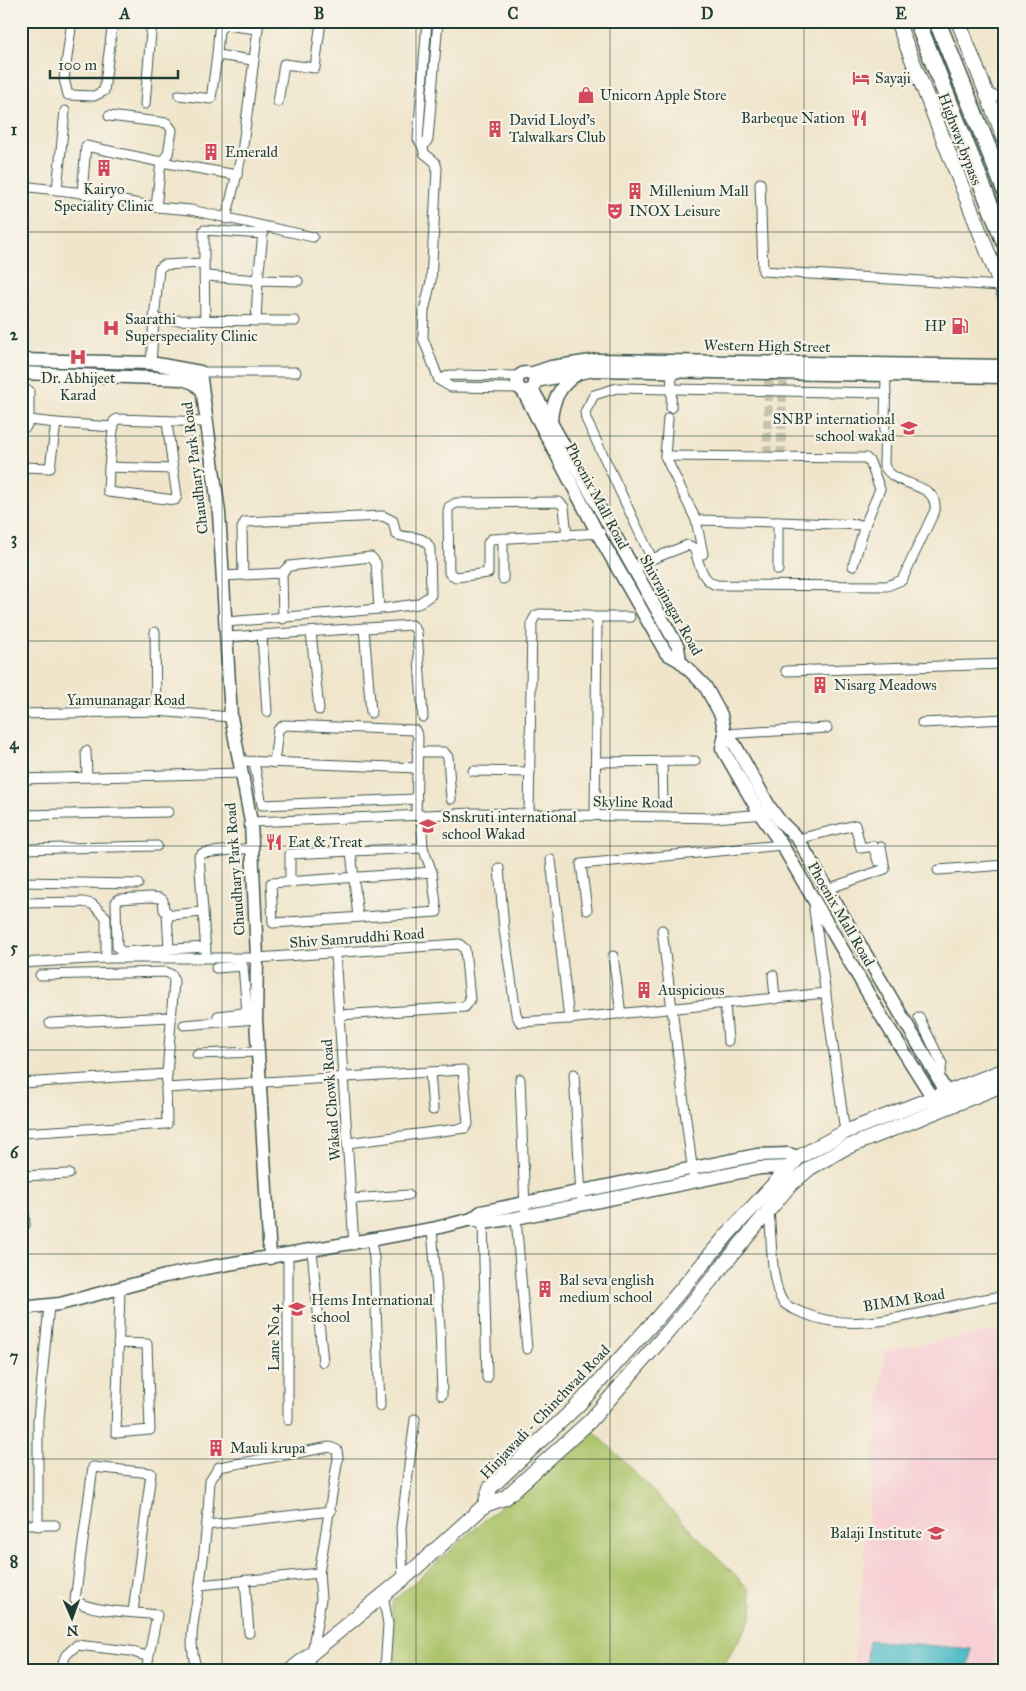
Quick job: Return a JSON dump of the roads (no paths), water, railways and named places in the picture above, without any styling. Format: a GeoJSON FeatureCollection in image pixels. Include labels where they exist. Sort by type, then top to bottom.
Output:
{"type":"FeatureCollection","features":[{"type":"Feature","properties":{"kind":"highway"},"geometry":{"type":"LineString","coordinates":[[917,21],[1005,243]]}},
{"type":"Feature","properties":{"kind":"highway"},"geometry":{"type":"LineString","coordinates":[[938,21],[1005,190]]}},
{"type":"Feature","properties":{"kind":"main road","name":"Highway bypass"},"geometry":{"type":"LineString","coordinates":[[896,21],[1003,291]]}},
{"type":"Feature","properties":{"kind":"main road"},"geometry":{"type":"LineString","coordinates":[[958,21],[1005,140]]}},
{"type":"Feature","properties":{"kind":"main road","name":"Hinjawadi - Chinchwad Road"},"geometry":{"type":"LineString","coordinates":[[948,1099],[1005,1070]]}},
{"type":"Feature","properties":{"kind":"main road","name":"Hinjawadi - Chinchwad Road"},"geometry":{"type":"LineString","coordinates":[[485,1505],[490,1488],[577,1406],[647,1330],[788,1167],[799,1157],[845,1132],[948,1099],[1005,1084]]}},
{"type":"Feature","properties":{"kind":"main road","name":"Hinjawadi - Chinchwad Road"},"geometry":{"type":"LineString","coordinates":[[485,1505],[505,1498],[590,1421],[769,1212],[789,1186],[810,1168],[845,1148],[934,1104]]}},
{"type":"Feature","properties":{"kind":"main road"},"geometry":{"type":"LineString","coordinates":[[501,1478],[513,1490]]}},
{"type":"Feature","properties":{"kind":"main road"},"geometry":{"type":"LineString","coordinates":[[291,1670],[403,1580],[485,1505]]}},
{"type":"Feature","properties":{"kind":"street"},"geometry":{"type":"LineString","coordinates":[[72,21],[64,79],[68,95],[94,96],[104,91],[113,21]]}},
{"type":"Feature","properties":{"kind":"street"},"geometry":{"type":"LineString","coordinates":[[145,104],[152,21]]}},
{"type":"Feature","properties":{"kind":"street"},"geometry":{"type":"LineString","coordinates":[[278,102],[284,64],[314,68],[321,21]]}},
{"type":"Feature","properties":{"kind":"street"},"geometry":{"type":"LineString","coordinates":[[428,21],[418,139],[424,153],[435,162],[438,168],[431,281],[424,311],[423,338],[439,380],[451,387],[526,383]]}},
{"type":"Feature","properties":{"kind":"street"},"geometry":{"type":"LineString","coordinates":[[423,147],[428,139],[439,33],[438,21]]}},
{"type":"Feature","properties":{"kind":"street"},"geometry":{"type":"LineString","coordinates":[[179,95],[211,99],[221,27],[258,25],[242,153],[226,219]]}},
{"type":"Feature","properties":{"kind":"street"},"geometry":{"type":"LineString","coordinates":[[218,55],[253,60]]}},
{"type":"Feature","properties":{"kind":"street"},"geometry":{"type":"LineString","coordinates":[[987,95],[1005,97]]}},
{"type":"Feature","properties":{"kind":"street"},"geometry":{"type":"LineString","coordinates":[[57,189],[65,111]]}},
{"type":"Feature","properties":{"kind":"street"},"geometry":{"type":"LineString","coordinates":[[109,116],[167,123],[171,126],[168,154],[160,162],[156,207]]}},
{"type":"Feature","properties":{"kind":"street"},"geometry":{"type":"LineString","coordinates":[[82,193],[86,146],[160,162],[237,175]]}},
{"type":"Feature","properties":{"kind":"street"},"geometry":{"type":"LineString","coordinates":[[760,183],[763,272],[1003,291]]}},
{"type":"Feature","properties":{"kind":"street"},"geometry":{"type":"LineString","coordinates":[[21,186],[57,189],[156,207],[191,210],[313,237]]}},
{"type":"Feature","properties":{"kind":"street"},"geometry":{"type":"LineString","coordinates":[[205,320],[204,230],[263,234],[256,321]]}},
{"type":"Feature","properties":{"kind":"street"},"geometry":{"type":"LineString","coordinates":[[151,363],[159,269],[164,265],[204,264]]}},
{"type":"Feature","properties":{"kind":"street"},"geometry":{"type":"LineString","coordinates":[[206,276],[298,281]]}},
{"type":"Feature","properties":{"kind":"street"},"geometry":{"type":"LineString","coordinates":[[154,320],[295,321]]}},
{"type":"Feature","properties":{"kind":"street","name":"Western High Street"},"geometry":{"type":"LineString","coordinates":[[526,383],[551,367],[586,361],[690,366],[949,371],[1005,377]]}},
{"type":"Feature","properties":{"kind":"street"},"geometry":{"type":"LineString","coordinates":[[25,366],[151,363],[200,372],[296,372]]}},
{"type":"Feature","properties":{"kind":"street"},"geometry":{"type":"LineString","coordinates":[[21,428],[26,426],[29,420],[25,390],[25,366]]}},
{"type":"Feature","properties":{"kind":"street"},"geometry":{"type":"LineString","coordinates":[[25,366],[182,379],[194,383],[202,390]]}},
{"type":"Feature","properties":{"kind":"street","name":"Western High Street"},"geometry":{"type":"LineString","coordinates":[[526,383],[581,372],[672,371],[690,366]]}},
{"type":"Feature","properties":{"kind":"street","name":"Western High Street"},"geometry":{"type":"LineString","coordinates":[[777,368],[886,375],[1005,366]]}},
{"type":"Feature","properties":{"kind":"street"},"geometry":{"type":"LineString","coordinates":[[671,408],[672,371]]}},
{"type":"Feature","properties":{"kind":"street","name":"Chaudhary Park Road"},"geometry":{"type":"LineString","coordinates":[[200,372],[219,513],[228,637],[231,717],[251,822],[257,958],[253,1014],[258,1052],[270,1258]]}},
{"type":"Feature","properties":{"kind":"street"},"geometry":{"type":"LineString","coordinates":[[551,422],[555,397],[562,386],[581,372]]}},
{"type":"Feature","properties":{"kind":"street"},"geometry":{"type":"LineString","coordinates":[[633,570],[652,559],[691,545],[705,578],[710,583],[717,585],[887,586],[902,580],[935,510],[936,501],[931,493],[891,476],[884,465],[886,375]]}},
{"type":"Feature","properties":{"kind":"street","name":"Phoenix Mall Road"},"geometry":{"type":"LineString","coordinates":[[526,383],[551,422],[571,471]]}},
{"type":"Feature","properties":{"kind":"street","name":"Phoenix Mall Road"},"geometry":{"type":"LineString","coordinates":[[526,383],[666,653],[680,661]]}},
{"type":"Feature","properties":{"kind":"street"},"geometry":{"type":"LineString","coordinates":[[652,559],[585,412],[594,396],[609,390],[672,389],[886,393]]}},
{"type":"Feature","properties":{"kind":"street"},"geometry":{"type":"LineString","coordinates":[[668,418],[665,456],[696,520],[703,554]]}},
{"type":"Feature","properties":{"kind":"street"},"geometry":{"type":"LineString","coordinates":[[167,422],[176,498],[170,501],[108,492],[114,421],[117,419],[206,422]]}},
{"type":"Feature","properties":{"kind":"street"},"geometry":{"type":"LineString","coordinates":[[29,420],[114,427]]}},
{"type":"Feature","properties":{"kind":"street"},"geometry":{"type":"LineString","coordinates":[[21,467],[47,469],[52,466],[56,423]]}},
{"type":"Feature","properties":{"kind":"street"},"geometry":{"type":"LineString","coordinates":[[665,456],[866,458],[870,462],[880,490],[865,525],[853,566]]}},
{"type":"Feature","properties":{"kind":"street"},"geometry":{"type":"LineString","coordinates":[[109,467],[173,469]]}},
{"type":"Feature","properties":{"kind":"street"},"geometry":{"type":"LineString","coordinates":[[567,536],[564,507],[559,502],[452,504],[448,512],[450,575],[456,577],[488,573],[488,541],[503,538],[567,536],[604,532]]}},
{"type":"Feature","properties":{"kind":"street"},"geometry":{"type":"LineString","coordinates":[[227,622],[283,619],[418,604],[431,595],[430,549],[428,543],[421,538],[396,534],[393,521],[383,516],[245,522],[242,528],[243,575]]}},
{"type":"Feature","properties":{"kind":"street"},"geometry":{"type":"LineString","coordinates":[[696,520],[865,525]]}},
{"type":"Feature","properties":{"kind":"street"},"geometry":{"type":"LineString","coordinates":[[778,522],[778,570]]}},
{"type":"Feature","properties":{"kind":"street","name":"Shivrajnagar Road"},"geometry":{"type":"LineString","coordinates":[[604,532],[633,570],[678,647],[680,661],[693,673],[713,698],[721,715],[725,734],[735,744],[748,771],[777,817]]}},
{"type":"Feature","properties":{"kind":"street"},"geometry":{"type":"LineString","coordinates":[[503,538],[503,579]]}},
{"type":"Feature","properties":{"kind":"street"},"geometry":{"type":"LineString","coordinates":[[223,576],[282,572],[289,566],[371,557],[375,559],[376,563],[378,609]]}},
{"type":"Feature","properties":{"kind":"street"},"geometry":{"type":"LineString","coordinates":[[282,572],[283,619]]}},
{"type":"Feature","properties":{"kind":"street"},"geometry":{"type":"LineString","coordinates":[[529,814],[533,618],[540,614],[630,617]]}},
{"type":"Feature","properties":{"kind":"street"},"geometry":{"type":"LineString","coordinates":[[594,617],[598,625],[595,815]]}},
{"type":"Feature","properties":{"kind":"street"},"geometry":{"type":"LineString","coordinates":[[228,637],[408,624],[416,627],[422,717]]}},
{"type":"Feature","properties":{"kind":"street"},"geometry":{"type":"LineString","coordinates":[[364,628],[371,713]]}},
{"type":"Feature","properties":{"kind":"street"},"geometry":{"type":"LineString","coordinates":[[155,632],[156,711]]}},
{"type":"Feature","properties":{"kind":"street"},"geometry":{"type":"LineString","coordinates":[[311,632],[319,710]]}},
{"type":"Feature","properties":{"kind":"street"},"geometry":{"type":"LineString","coordinates":[[262,635],[267,712]]}},
{"type":"Feature","properties":{"kind":"street"},"geometry":{"type":"LineString","coordinates":[[786,670],[1005,664]]}},
{"type":"Feature","properties":{"kind":"street","name":"Yamunanagar Road"},"geometry":{"type":"LineString","coordinates":[[21,714],[156,711],[231,717]]}},
{"type":"Feature","properties":{"kind":"street"},"geometry":{"type":"LineString","coordinates":[[922,723],[1005,719]]}},
{"type":"Feature","properties":{"kind":"street"},"geometry":{"type":"LineString","coordinates":[[272,883],[273,923],[437,912],[432,872],[423,848],[417,799],[416,733],[411,730],[284,725],[278,730],[274,762]]}},
{"type":"Feature","properties":{"kind":"street"},"geometry":{"type":"LineString","coordinates":[[725,734],[827,728]]}},
{"type":"Feature","properties":{"kind":"street","name":"Phoenix Mall Road"},"geometry":{"type":"LineString","coordinates":[[725,734],[722,748],[760,814],[782,845],[934,1104]]}},
{"type":"Feature","properties":{"kind":"street"},"geometry":{"type":"LineString","coordinates":[[86,751],[87,777]]}},
{"type":"Feature","properties":{"kind":"street"},"geometry":{"type":"LineString","coordinates":[[417,752],[444,752],[448,757],[452,799]]}},
{"type":"Feature","properties":{"kind":"street"},"geometry":{"type":"LineString","coordinates":[[596,762],[695,761]]}},
{"type":"Feature","properties":{"kind":"street"},"geometry":{"type":"LineString","coordinates":[[254,762],[262,805],[417,799]]}},
{"type":"Feature","properties":{"kind":"street"},"geometry":{"type":"LineString","coordinates":[[21,779],[87,777],[241,767],[254,762],[417,768]]}},
{"type":"Feature","properties":{"kind":"street"},"geometry":{"type":"LineString","coordinates":[[662,762],[663,804]]}},
{"type":"Feature","properties":{"kind":"street"},"geometry":{"type":"LineString","coordinates":[[473,771],[530,772]]}},
{"type":"Feature","properties":{"kind":"street"},"geometry":{"type":"LineString","coordinates":[[21,815],[168,812]]}},
{"type":"Feature","properties":{"kind":"street","name":"Skyline Road"},"geometry":{"type":"LineString","coordinates":[[251,822],[419,815],[529,814],[714,818],[760,814],[777,817]]}},
{"type":"Feature","properties":{"kind":"street","name":"Phoenix Mall Road"},"geometry":{"type":"LineString","coordinates":[[777,817],[798,839],[939,1079],[948,1099]]}},
{"type":"Feature","properties":{"kind":"street"},"geometry":{"type":"LineString","coordinates":[[798,839],[855,825],[861,848],[873,846],[878,861]]}},
{"type":"Feature","properties":{"kind":"street"},"geometry":{"type":"LineString","coordinates":[[587,910],[581,864],[782,845]]}},
{"type":"Feature","properties":{"kind":"street"},"geometry":{"type":"LineString","coordinates":[[21,849],[157,846]]}},
{"type":"Feature","properties":{"kind":"street"},"geometry":{"type":"LineString","coordinates":[[827,889],[884,869],[881,847]]}},
{"type":"Feature","properties":{"kind":"street"},"geometry":{"type":"LineString","coordinates":[[207,958],[199,856],[203,853],[252,848]]}},
{"type":"Feature","properties":{"kind":"street"},"geometry":{"type":"LineString","coordinates":[[290,881],[290,854],[423,848]]}},
{"type":"Feature","properties":{"kind":"street"},"geometry":{"type":"LineString","coordinates":[[351,850],[358,917]]}},
{"type":"Feature","properties":{"kind":"street"},"geometry":{"type":"LineString","coordinates":[[551,860],[569,1019]]}},
{"type":"Feature","properties":{"kind":"street"},"geometry":{"type":"LineString","coordinates":[[938,870],[1005,865]]}},
{"type":"Feature","properties":{"kind":"street"},"geometry":{"type":"LineString","coordinates":[[499,868],[504,929],[517,1018],[524,1023],[673,1010],[826,993]]}},
{"type":"Feature","properties":{"kind":"street"},"geometry":{"type":"LineString","coordinates":[[253,883],[432,872]]}},
{"type":"Feature","properties":{"kind":"street"},"geometry":{"type":"LineString","coordinates":[[21,882],[82,881],[138,884]]}},
{"type":"Feature","properties":{"kind":"street"},"geometry":{"type":"LineString","coordinates":[[169,949],[167,913],[160,898],[119,899],[116,902],[117,948],[122,952],[206,947]]}},
{"type":"Feature","properties":{"kind":"street"},"geometry":{"type":"LineString","coordinates":[[21,903],[84,902],[92,904],[106,917],[106,958]]}},
{"type":"Feature","properties":{"kind":"street"},"geometry":{"type":"LineString","coordinates":[[815,902],[814,910],[845,1132]]}},
{"type":"Feature","properties":{"kind":"street"},"geometry":{"type":"LineString","coordinates":[[167,913],[202,912]]}},
{"type":"Feature","properties":{"kind":"street"},"geometry":{"type":"LineString","coordinates":[[662,930],[693,1175]]}},
{"type":"Feature","properties":{"kind":"street","name":"Shiv Samruddhi Road"},"geometry":{"type":"LineString","coordinates":[[21,963],[106,958],[257,958],[459,944],[465,949],[470,1000],[466,1007],[339,1015]]}},
{"type":"Feature","properties":{"kind":"street","name":"Wakad Chowk Road"},"geometry":{"type":"LineString","coordinates":[[335,953],[354,1244]]}},
{"type":"Feature","properties":{"kind":"street"},"geometry":{"type":"LineString","coordinates":[[613,956],[621,1014]]}},
{"type":"Feature","properties":{"kind":"street"},"geometry":{"type":"LineString","coordinates":[[216,968],[243,966],[253,1014]]}},
{"type":"Feature","properties":{"kind":"street"},"geometry":{"type":"LineString","coordinates":[[21,1133],[168,1124],[166,1088],[174,981],[172,975],[166,972],[40,975]]}},
{"type":"Feature","properties":{"kind":"street"},"geometry":{"type":"LineString","coordinates":[[773,975],[775,999]]}},
{"type":"Feature","properties":{"kind":"street"},"geometry":{"type":"LineString","coordinates":[[725,1004],[728,1041]]}},
{"type":"Feature","properties":{"kind":"street"},"geometry":{"type":"LineString","coordinates":[[218,1016],[253,1014]]}},
{"type":"Feature","properties":{"kind":"street"},"geometry":{"type":"LineString","coordinates":[[184,1025],[253,1014]]}},
{"type":"Feature","properties":{"kind":"street"},"geometry":{"type":"LineString","coordinates":[[50,1023],[171,1016]]}},
{"type":"Feature","properties":{"kind":"street"},"geometry":{"type":"LineString","coordinates":[[919,1017],[942,1064],[939,1079]]}},
{"type":"Feature","properties":{"kind":"street"},"geometry":{"type":"LineString","coordinates":[[197,1054],[258,1052]]}},
{"type":"Feature","properties":{"kind":"street"},"geometry":{"type":"LineString","coordinates":[[166,1088],[463,1070],[468,1124],[465,1128],[347,1143]]}},
{"type":"Feature","properties":{"kind":"street"},"geometry":{"type":"LineString","coordinates":[[430,1072],[433,1110]]}},
{"type":"Feature","properties":{"kind":"street"},"geometry":{"type":"LineString","coordinates":[[21,1083],[167,1074]]}},
{"type":"Feature","properties":{"kind":"street"},"geometry":{"type":"LineString","coordinates":[[574,1074],[581,1199]]}},
{"type":"Feature","properties":{"kind":"street"},"geometry":{"type":"LineString","coordinates":[[520,1079],[527,1349]]}},
{"type":"Feature","properties":{"kind":"street"},"geometry":{"type":"LineString","coordinates":[[21,1308],[49,1306],[165,1276],[312,1252],[522,1213],[693,1175],[757,1155],[781,1154],[799,1157]]}},
{"type":"Feature","properties":{"kind":"street"},"geometry":{"type":"LineString","coordinates":[[693,1175],[788,1167]]}},
{"type":"Feature","properties":{"kind":"street"},"geometry":{"type":"LineString","coordinates":[[21,1176],[68,1174]]}},
{"type":"Feature","properties":{"kind":"street"},"geometry":{"type":"LineString","coordinates":[[351,1199],[408,1196]]}},
{"type":"Feature","properties":{"kind":"street"},"geometry":{"type":"LineString","coordinates":[[21,1198],[23,1197],[25,1225],[21,1225]]}},
{"type":"Feature","properties":{"kind":"street","name":"BIMM Road"},"geometry":{"type":"LineString","coordinates":[[769,1212],[773,1272],[782,1301],[788,1306],[815,1318],[880,1321],[1005,1296]]}},
{"type":"Feature","properties":{"kind":"street"},"geometry":{"type":"LineString","coordinates":[[478,1221],[487,1378]]}},
{"type":"Feature","properties":{"kind":"street"},"geometry":{"type":"LineString","coordinates":[[432,1229],[440,1326],[442,1395]]}},
{"type":"Feature","properties":{"kind":"street"},"geometry":{"type":"LineString","coordinates":[[371,1240],[374,1258],[380,1406]]}},
{"type":"Feature","properties":{"kind":"street"},"geometry":{"type":"LineString","coordinates":[[312,1252],[323,1362]]}},
{"type":"Feature","properties":{"kind":"street","name":"Lane No 4"},"geometry":{"type":"LineString","coordinates":[[288,1255],[288,1420]]}},
{"type":"Feature","properties":{"kind":"street"},"geometry":{"type":"LineString","coordinates":[[118,1343],[147,1344],[150,1430],[116,1433],[118,1343],[120,1289]]}},
{"type":"Feature","properties":{"kind":"street"},"geometry":{"type":"LineString","coordinates":[[38,1526],[38,1419],[49,1306]]}},
{"type":"Feature","properties":{"kind":"street"},"geometry":{"type":"LineString","coordinates":[[403,1580],[401,1528],[415,1419]]}},
{"type":"Feature","properties":{"kind":"street"},"geometry":{"type":"LineString","coordinates":[[197,1670],[191,1653],[192,1619],[200,1585],[210,1481],[219,1466],[330,1447],[338,1450],[338,1458],[320,1573],[321,1598],[309,1670]]}},
{"type":"Feature","properties":{"kind":"street"},"geometry":{"type":"LineString","coordinates":[[133,1612],[151,1473],[93,1467],[75,1600],[81,1605],[133,1612],[158,1615],[147,1665]]}},
{"type":"Feature","properties":{"kind":"street"},"geometry":{"type":"LineString","coordinates":[[207,1525],[331,1511]]}},
{"type":"Feature","properties":{"kind":"street"},"geometry":{"type":"LineString","coordinates":[[21,1525],[55,1525]]}},
{"type":"Feature","properties":{"kind":"street"},"geometry":{"type":"LineString","coordinates":[[200,1585],[320,1573]]}},
{"type":"Feature","properties":{"kind":"street"},"geometry":{"type":"LineString","coordinates":[[245,1580],[249,1633]]}},
{"type":"Feature","properties":{"kind":"street"},"geometry":{"type":"LineString","coordinates":[[383,1595],[388,1624],[385,1670]]}},
{"type":"Feature","properties":{"kind":"street"},"geometry":{"type":"LineString","coordinates":[[60,1670],[66,1655],[77,1645],[130,1651],[146,1656],[147,1665]]}},
{"type":"Feature","properties":{"kind":"water"},"geometry":{"type":"Polygon","coordinates":[[[869,1640],[971,1649],[969,1670],[866,1670],[869,1640]]]}},
{"type":"Feature","properties":{"kind":"tunnel"},"geometry":{"type":"LineString","coordinates":[[767,455],[769,372]]}},
{"type":"Feature","properties":{"kind":"tunnel"},"geometry":{"type":"LineString","coordinates":[[781,456],[783,373]]}},
{"type":"Feature","properties":{"kind":"place","name":"Sayaji"},"geometry":{"type":"Point","coordinates":[861,78]}},
{"type":"Feature","properties":{"kind":"place","name":"Unicorn Apple Store"},"geometry":{"type":"Point","coordinates":[586,95]}},
{"type":"Feature","properties":{"kind":"place","name":"Barbeque Nation"},"geometry":{"type":"Point","coordinates":[859,118]}},
{"type":"Feature","properties":{"kind":"place","name":"David Lloyd's Talwalkars Club"},"geometry":{"type":"Point","coordinates":[495,129]}},
{"type":"Feature","properties":{"kind":"place","name":"Emerald"},"geometry":{"type":"Point","coordinates":[211,152]}},
{"type":"Feature","properties":{"kind":"place","name":"Kairyo Speciality Clinic"},"geometry":{"type":"Point","coordinates":[104,168]}},
{"type":"Feature","properties":{"kind":"place","name":"Millenium Mall"},"geometry":{"type":"Point","coordinates":[635,191]}},
{"type":"Feature","properties":{"kind":"place","name":"INOX Leisure"},"geometry":{"type":"Point","coordinates":[615,211]}},
{"type":"Feature","properties":{"kind":"place","name":"HP"},"geometry":{"type":"Point","coordinates":[960,326]}},
{"type":"Feature","properties":{"kind":"place","name":"Saarathi Superspeciality Clinic"},"geometry":{"type":"Point","coordinates":[111,328]}},
{"type":"Feature","properties":{"kind":"place","name":"Dr. Abhijeet Karad"},"geometry":{"type":"Point","coordinates":[78,357]}},
{"type":"Feature","properties":{"kind":"place","name":"SNBP international school wakad"},"geometry":{"type":"Point","coordinates":[909,428]}},
{"type":"Feature","properties":{"kind":"place","name":"Nisarg Meadows"},"geometry":{"type":"Point","coordinates":[820,685]}},
{"type":"Feature","properties":{"kind":"place","name":"Snskruti international school Wakad"},"geometry":{"type":"Point","coordinates":[428,826]}},
{"type":"Feature","properties":{"kind":"place","name":"Eat & Treat"},"geometry":{"type":"Point","coordinates":[274,842]}},
{"type":"Feature","properties":{"kind":"place","name":"Auspicious"},"geometry":{"type":"Point","coordinates":[644,990]}},
{"type":"Feature","properties":{"kind":"place","name":"Bal seva english medium school"},"geometry":{"type":"Point","coordinates":[545,1289]}},
{"type":"Feature","properties":{"kind":"place","name":"Hems International school"},"geometry":{"type":"Point","coordinates":[297,1309]}},
{"type":"Feature","properties":{"kind":"place","name":"Mauli krupa"},"geometry":{"type":"Point","coordinates":[216,1448]}},
{"type":"Feature","properties":{"kind":"place","name":"Balaji Institute"},"geometry":{"type":"Point","coordinates":[936,1533]}}]}
